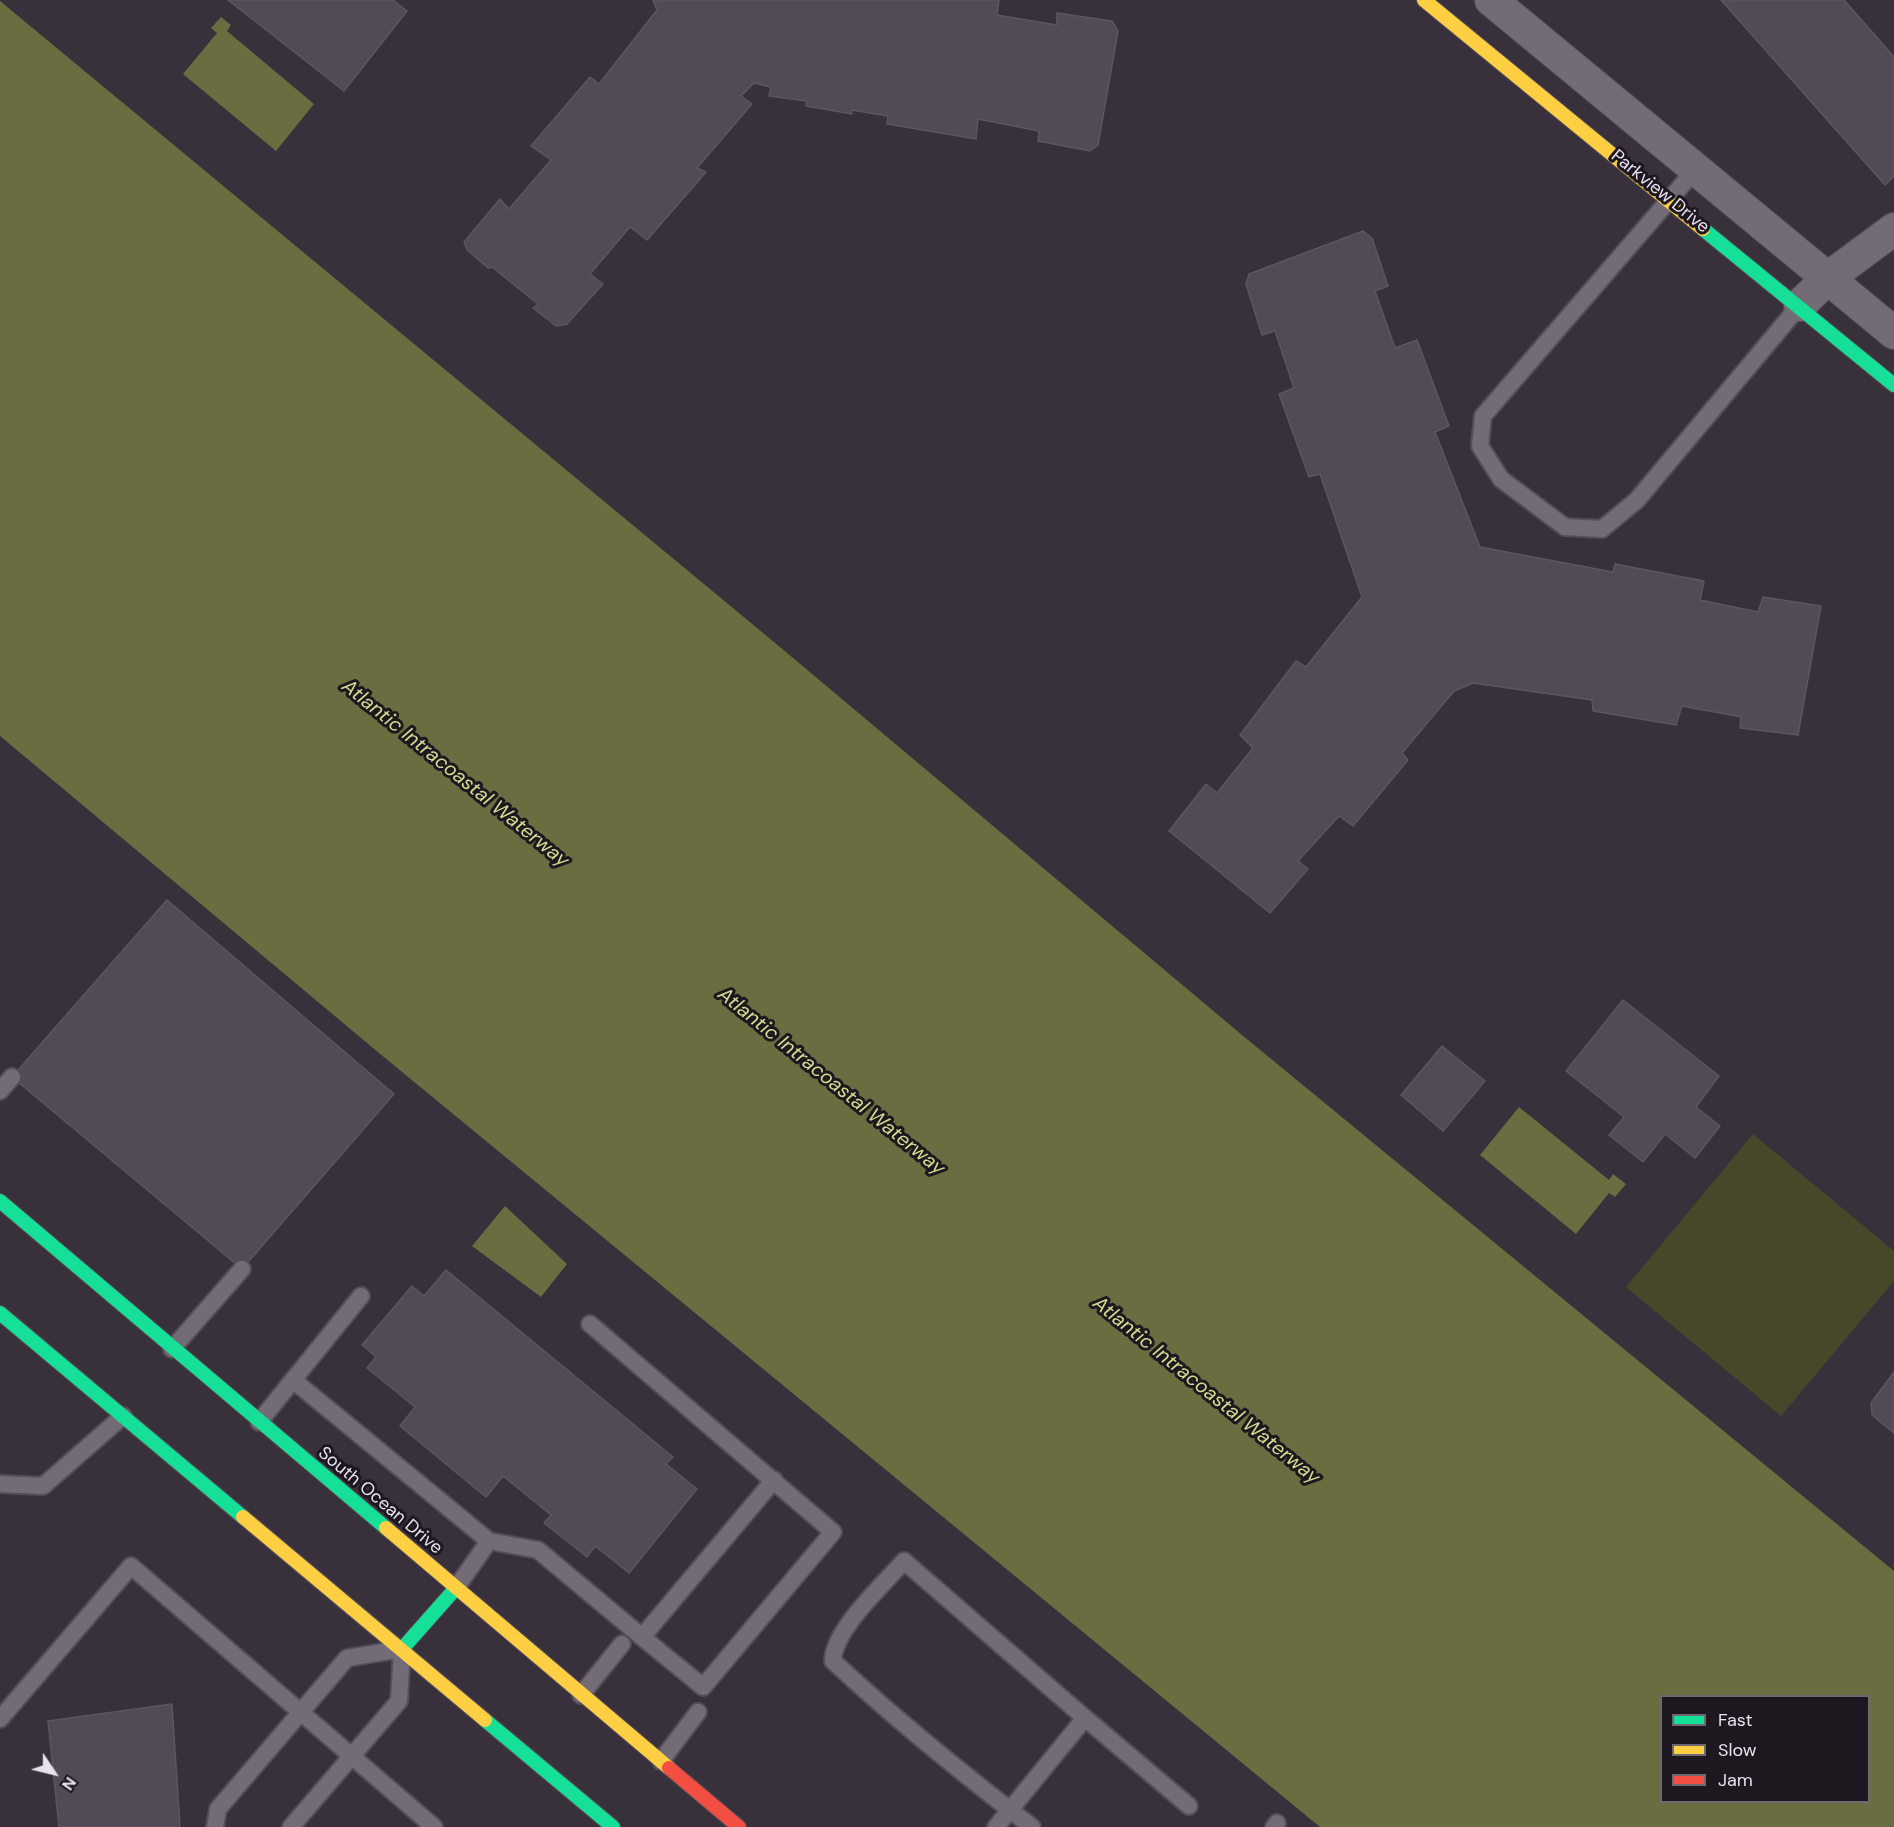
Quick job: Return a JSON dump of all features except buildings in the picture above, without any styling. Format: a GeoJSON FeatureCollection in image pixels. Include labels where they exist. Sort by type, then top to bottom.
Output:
{"type":"FeatureCollection","features":[{"type":"Feature","properties":{"kind":"main road","name":"Parkview Drive"},"geometry":{"type":"LineString","coordinates":[[1424,0],[1800,305],[1894,385]]}},
{"type":"Feature","properties":{"kind":"main road","name":"South Ocean Drive"},"geometry":{"type":"LineString","coordinates":[[0,1201],[739,1827]]}},
{"type":"Feature","properties":{"kind":"main road"},"geometry":{"type":"LineString","coordinates":[[0,1313],[402,1649],[605,1825]]}},
{"type":"Feature","properties":{"kind":"main road"},"geometry":{"type":"LineString","coordinates":[[402,1649],[456,1588]]}},
{"type":"Feature","properties":{"kind":"street"},"geometry":{"type":"LineString","coordinates":[[1491,0],[1894,333]]}},
{"type":"Feature","properties":{"kind":"street"},"geometry":{"type":"LineString","coordinates":[[1800,305],[1828,278],[1894,229]]}},
{"type":"Feature","properties":{"kind":"lane"},"geometry":{"type":"LineString","coordinates":[[1695,170],[1483,416],[1480,446],[1501,479],[1565,527],[1602,528],[1637,500],[1800,305]]}},
{"type":"Feature","properties":{"kind":"lane"},"geometry":{"type":"LineString","coordinates":[[0,1091],[12,1077]]}},
{"type":"Feature","properties":{"kind":"lane"},"geometry":{"type":"LineString","coordinates":[[172,1349],[242,1269]]}},
{"type":"Feature","properties":{"kind":"lane"},"geometry":{"type":"LineString","coordinates":[[259,1422],[361,1296]]}},
{"type":"Feature","properties":{"kind":"lane"},"geometry":{"type":"LineString","coordinates":[[293,1380],[489,1541],[538,1550],[703,1687],[833,1532],[590,1324]]}},
{"type":"Feature","properties":{"kind":"lane"},"geometry":{"type":"LineString","coordinates":[[0,1484],[43,1486],[123,1416]]}},
{"type":"Feature","properties":{"kind":"lane"},"geometry":{"type":"LineString","coordinates":[[642,1637],[774,1480]]}},
{"type":"Feature","properties":{"kind":"lane"},"geometry":{"type":"LineString","coordinates":[[456,1588],[489,1541]]}},
{"type":"Feature","properties":{"kind":"lane"},"geometry":{"type":"LineString","coordinates":[[1032,1827],[890,1714],[833,1661],[833,1648],[842,1634],[904,1561],[1189,1806]]}},
{"type":"Feature","properties":{"kind":"lane"},"geometry":{"type":"LineString","coordinates":[[0,1719],[132,1566],[350,1757],[434,1827]]}},
{"type":"Feature","properties":{"kind":"lane"},"geometry":{"type":"LineString","coordinates":[[581,1695],[622,1644]]}},
{"type":"Feature","properties":{"kind":"lane"},"geometry":{"type":"LineString","coordinates":[[215,1827],[218,1809],[302,1714],[347,1658],[402,1649],[399,1701],[291,1827]]}},
{"type":"Feature","properties":{"kind":"lane"},"geometry":{"type":"LineString","coordinates":[[661,1761],[698,1712]]}},
{"type":"Feature","properties":{"kind":"lane"},"geometry":{"type":"LineString","coordinates":[[996,1827],[1085,1718]]}},
{"type":"Feature","properties":{"kind":"shaded area"},"geometry":{"type":"Polygon","coordinates":[[[1753,1134],[1894,1251],[1894,1281],[1781,1416],[1626,1287],[1753,1134]]]}},
{"type":"Feature","properties":{"kind":"water","name":"Atlantic Intracoastal Waterway"},"geometry":{"type":"Polygon","coordinates":[[[0,1],[780,647],[1242,1035],[1894,1571],[1894,1827],[1320,1827],[379,1053],[0,736],[0,1]]]}},
{"type":"Feature","properties":{"kind":"water"},"geometry":{"type":"Polygon","coordinates":[[[221,17],[231,25],[227,31],[314,104],[276,151],[183,74],[217,33],[211,28],[221,17]]]}},
{"type":"Feature","properties":{"kind":"water"},"geometry":{"type":"Polygon","coordinates":[[[1519,1107],[1609,1180],[1613,1174],[1626,1184],[1615,1197],[1609,1193],[1576,1234],[1480,1155],[1519,1107]]]}},
{"type":"Feature","properties":{"kind":"water"},"geometry":{"type":"Polygon","coordinates":[[[505,1206],[567,1264],[541,1297],[472,1246],[505,1206]]]}},
{"type":"Feature","properties":{"kind":"traffic: fast"},"geometry":{"type":"LineString","coordinates":[[1703,229],[1894,385]]}},
{"type":"Feature","properties":{"kind":"traffic: fast"},"geometry":{"type":"LineString","coordinates":[[0,1201],[386,1528]]}},
{"type":"Feature","properties":{"kind":"traffic: fast"},"geometry":{"type":"LineString","coordinates":[[0,1313],[243,1517]]}},
{"type":"Feature","properties":{"kind":"traffic: fast"},"geometry":{"type":"LineString","coordinates":[[402,1649],[456,1588]]}},
{"type":"Feature","properties":{"kind":"traffic: fast"},"geometry":{"type":"LineString","coordinates":[[485,1720],[613,1827]]}},
{"type":"Feature","properties":{"kind":"traffic: slow"},"geometry":{"type":"LineString","coordinates":[[1424,0],[1703,229]]}},
{"type":"Feature","properties":{"kind":"traffic: slow"},"geometry":{"type":"LineString","coordinates":[[243,1517],[485,1720]]}},
{"type":"Feature","properties":{"kind":"traffic: slow"},"geometry":{"type":"LineString","coordinates":[[386,1528],[669,1768]]}},
{"type":"Feature","properties":{"kind":"traffic: jam"},"geometry":{"type":"LineString","coordinates":[[669,1768],[739,1827]]}}]}
